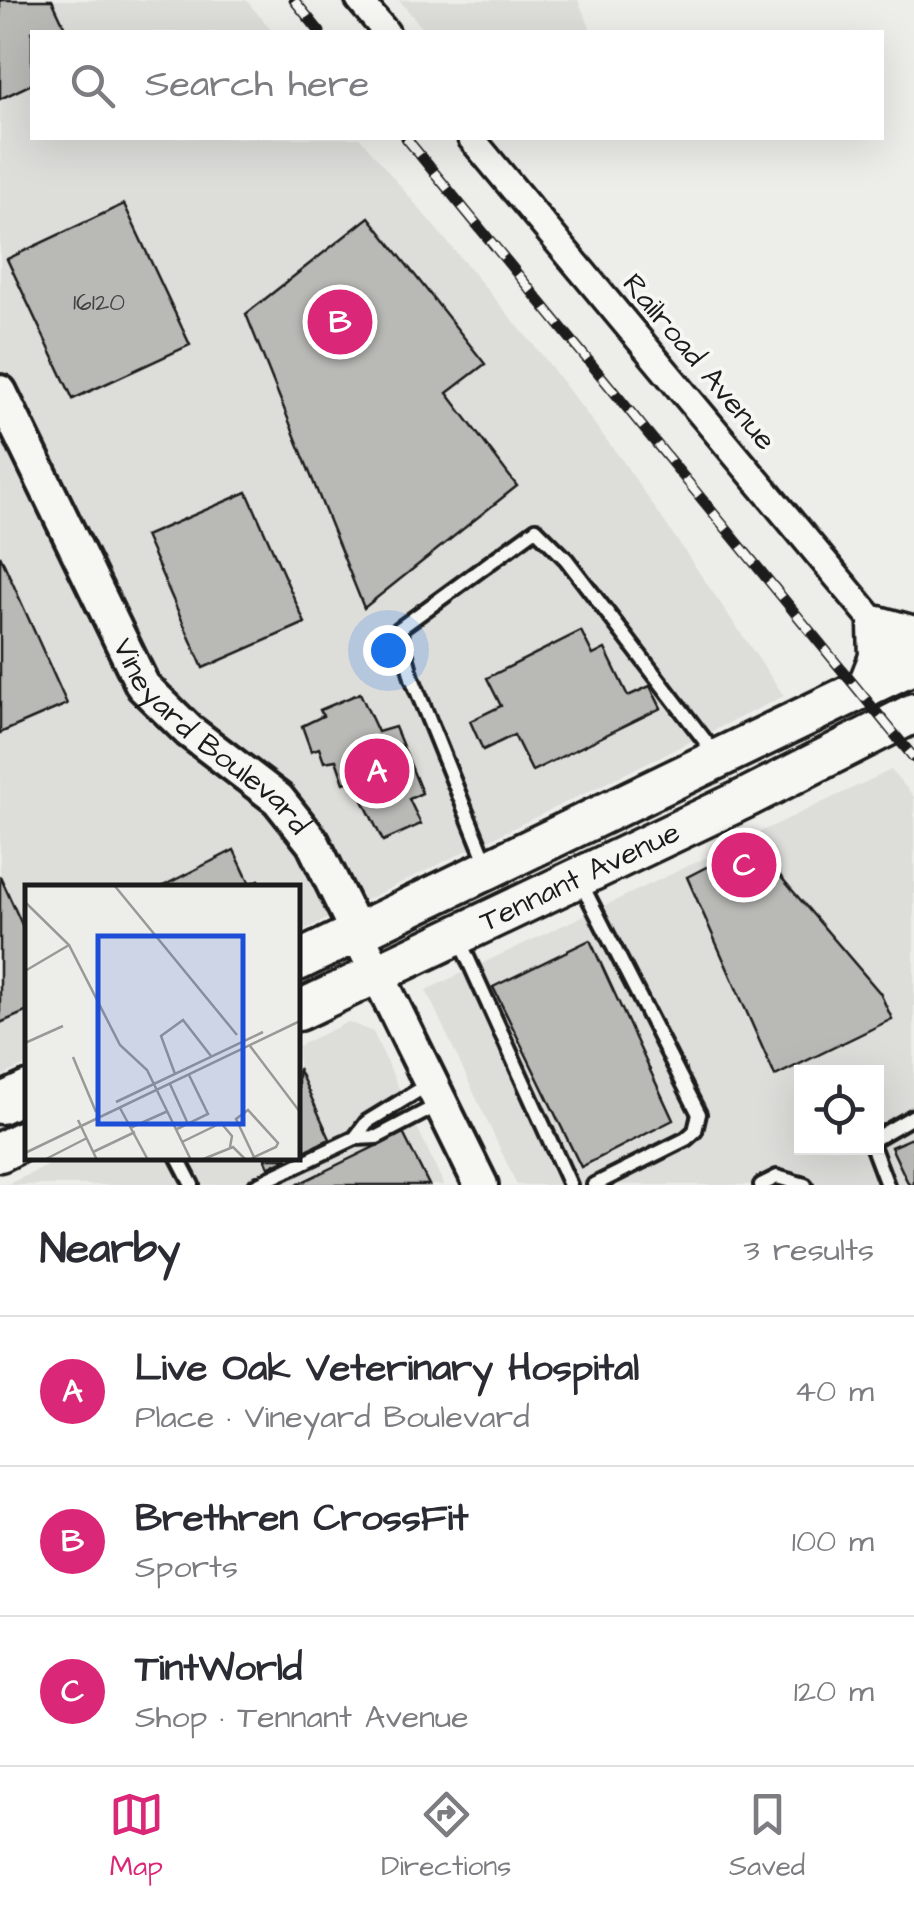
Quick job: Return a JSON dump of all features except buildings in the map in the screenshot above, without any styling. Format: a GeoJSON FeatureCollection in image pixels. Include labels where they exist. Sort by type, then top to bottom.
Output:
{"type":"FeatureCollection","features":[{"type":"Feature","properties":{"kind":"main road"},"geometry":{"type":"LineString","coordinates":[[868,687],[879,657],[896,631]]}},
{"type":"Feature","properties":{"kind":"main road","name":"Tennant Avenue"},"geometry":{"type":"LineString","coordinates":[[300,960],[914,664]]}},
{"type":"Feature","properties":{"kind":"main road","name":"Tennant Avenue"},"geometry":{"type":"LineString","coordinates":[[300,1010],[377,970],[748,797],[914,713]]}},
{"type":"Feature","properties":{"kind":"main road"},"geometry":{"type":"LineString","coordinates":[[748,797],[740,776],[768,757],[773,749],[770,733]]}},
{"type":"Feature","properties":{"kind":"main road"},"geometry":{"type":"LineString","coordinates":[[684,827],[682,814],[688,804],[721,781],[724,772],[718,757]]}},
{"type":"Feature","properties":{"kind":"main road"},"geometry":{"type":"LineString","coordinates":[[0,1104],[25,1092]]}},
{"type":"Feature","properties":{"kind":"main road"},"geometry":{"type":"LineString","coordinates":[[0,1152],[25,1140]]}},
{"type":"Feature","properties":{"kind":"street"},"geometry":{"type":"LineString","coordinates":[[359,0],[384,30]]}},
{"type":"Feature","properties":{"kind":"street","name":"Railroad Avenue"},"geometry":{"type":"LineString","coordinates":[[474,140],[896,631]]}},
{"type":"Feature","properties":{"kind":"street","name":"Vineyard Boulevard"},"geometry":{"type":"LineString","coordinates":[[0,392],[143,686],[189,732],[278,799],[313,844],[482,1185]]}},
{"type":"Feature","properties":{"kind":"lane"},"geometry":{"type":"LineString","coordinates":[[488,868],[412,678],[399,629],[536,529],[566,560],[718,757]]}},
{"type":"Feature","properties":{"kind":"lane"},"geometry":{"type":"LineString","coordinates":[[578,877],[699,1114],[695,1131],[686,1139],[594,1185]]}},
{"type":"Feature","properties":{"kind":"lane"},"geometry":{"type":"LineString","coordinates":[[457,934],[570,1185]]}},
{"type":"Feature","properties":{"kind":"lane"},"geometry":{"type":"LineString","coordinates":[[355,1138],[367,1122],[437,1093]]}},
{"type":"Feature","properties":{"kind":"lane"},"geometry":{"type":"LineString","coordinates":[[256,1185],[355,1138],[376,1138],[437,1093]]}},
{"type":"Feature","properties":{"kind":"lane"},"geometry":{"type":"LineString","coordinates":[[884,1133],[914,1116]]}},
{"type":"Feature","properties":{"kind":"lane"},"geometry":{"type":"LineString","coordinates":[[875,1155],[887,1185]]}},
{"type":"Feature","properties":{"kind":"lane"},"geometry":{"type":"LineString","coordinates":[[179,1160],[192,1185]]}},
{"type":"Feature","properties":{"kind":"lane"},"geometry":{"type":"LineString","coordinates":[[761,1185],[778,1177],[805,1185]]}},
{"type":"Feature","properties":{"kind":"shaded area"},"geometry":{"type":"Polygon","coordinates":[[[0,0],[246,0],[271,30],[30,30],[30,140],[362,140],[542,355],[624,463],[784,696],[300,932],[300,885],[25,885],[25,1065],[0,1077],[0,0]]]}},
{"type":"Feature","properties":{"kind":"shaded area"},"geometry":{"type":"Polygon","coordinates":[[[399,0],[578,0],[591,30],[424,30],[399,0]]]}},
{"type":"Feature","properties":{"kind":"shaded area"},"geometry":{"type":"Polygon","coordinates":[[[891,770],[914,797],[914,1185],[517,1185],[426,990],[891,770]]]}},
{"type":"Feature","properties":{"kind":"shaded area"},"geometry":{"type":"Polygon","coordinates":[[[348,1022],[373,1032],[444,1185],[6,1185],[60,1160],[300,1160],[300,1045],[348,1022]]]}},
{"type":"Feature","properties":{"kind":"railway"},"geometry":{"type":"LineString","coordinates":[[294,0],[318,30]]}},
{"type":"Feature","properties":{"kind":"railway"},"geometry":{"type":"LineString","coordinates":[[408,140],[914,758]]}},
{"type":"Feature","properties":{"kind":"place","name":"Brethren CrossFit"},"geometry":{"type":"Point","coordinates":[340,322]}},
{"type":"Feature","properties":{"kind":"place","name":"Live Oak Veterinary Hospital"},"geometry":{"type":"Point","coordinates":[377,771]}},
{"type":"Feature","properties":{"kind":"place","name":"TintWorld"},"geometry":{"type":"Point","coordinates":[744,865]}}]}
